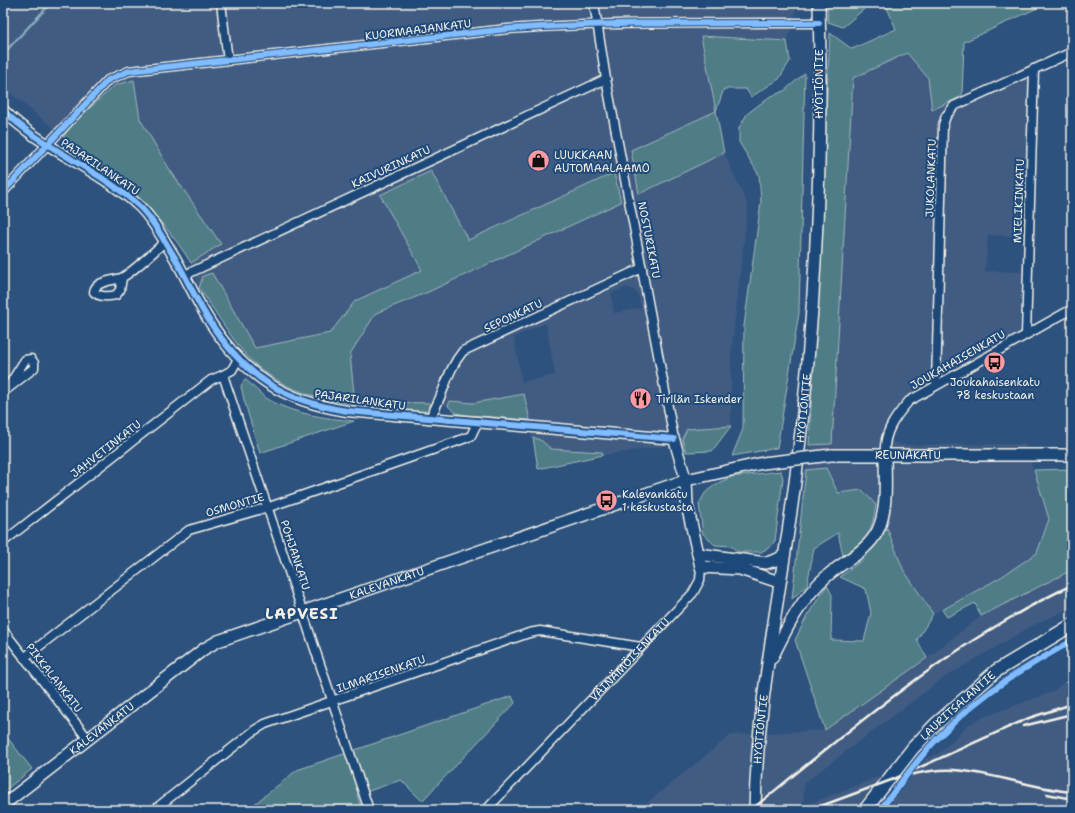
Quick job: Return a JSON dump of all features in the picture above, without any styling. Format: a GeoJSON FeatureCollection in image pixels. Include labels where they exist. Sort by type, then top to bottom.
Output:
{"type":"FeatureCollection","features":[{"type":"Feature","properties":{"kind":"main road","name":"HYÖTIÖNTIE"},"geometry":{"type":"LineString","coordinates":[[755,810],[757,752],[767,667],[796,475],[812,297],[818,174],[819,3]]}},
{"type":"Feature","properties":{"kind":"main road","name":"REUNAKATU"},"geometry":{"type":"LineString","coordinates":[[744,466],[831,455],[1072,455]]}},
{"type":"Feature","properties":{"kind":"main road"},"geometry":{"type":"LineString","coordinates":[[767,667],[793,616],[805,598],[828,575],[856,555],[877,531],[885,503],[885,455]]}},
{"type":"Feature","properties":{"kind":"main road","name":"KALEVANKATU"},"geometry":{"type":"LineString","coordinates":[[3,805],[204,649],[218,641],[686,480],[744,466]]}},
{"type":"Feature","properties":{"kind":"main road","name":"VÄINÄMÖISENKATU"},"geometry":{"type":"LineString","coordinates":[[686,480],[687,505],[701,567]]}},
{"type":"Feature","properties":{"kind":"main road"},"geometry":{"type":"LineString","coordinates":[[698,554],[766,563],[783,556]]}},
{"type":"Feature","properties":{"kind":"main road"},"geometry":{"type":"LineString","coordinates":[[701,567],[740,569],[779,582]]}},
{"type":"Feature","properties":{"kind":"main road","name":"LAURITSALANTIE"},"geometry":{"type":"LineString","coordinates":[[865,810],[913,748],[947,714],[996,671],[1072,626]]}},
{"type":"Feature","properties":{"kind":"street"},"geometry":{"type":"LineString","coordinates":[[221,3],[228,61]]}},
{"type":"Feature","properties":{"kind":"street","name":"NOSTURIKATU"},"geometry":{"type":"LineString","coordinates":[[594,3],[606,79],[674,439],[686,480]]}},
{"type":"Feature","properties":{"kind":"street","name":"KUORMAAJANKATU"},"geometry":{"type":"LineString","coordinates":[[49,144],[108,80],[119,74],[129,72],[508,29],[703,22],[820,23]]}},
{"type":"Feature","properties":{"kind":"street","name":"JUKOLANKATU"},"geometry":{"type":"LineString","coordinates":[[936,385],[943,125],[946,116],[954,106],[1072,52]]}},
{"type":"Feature","properties":{"kind":"street","name":"MIELIKINKATU"},"geometry":{"type":"LineString","coordinates":[[1026,334],[1034,69]]}},
{"type":"Feature","properties":{"kind":"street","name":"KAIVURINKATU"},"geometry":{"type":"LineString","coordinates":[[185,276],[606,79]]}},
{"type":"Feature","properties":{"kind":"street","name":"PAJARILANKATU"},"geometry":{"type":"LineString","coordinates":[[3,110],[49,144],[140,206],[165,242],[209,321],[238,359],[272,387],[293,398],[320,407],[429,419],[674,439]]}},
{"type":"Feature","properties":{"kind":"street"},"geometry":{"type":"LineString","coordinates":[[3,192],[49,144]]}},
{"type":"Feature","properties":{"kind":"street"},"geometry":{"type":"LineString","coordinates":[[122,278],[165,242]]}},
{"type":"Feature","properties":{"kind":"street","name":"SEPONKATU"},"geometry":{"type":"LineString","coordinates":[[429,419],[434,412],[449,371],[463,351],[642,268]]}},
{"type":"Feature","properties":{"kind":"street","name":"JOUKAHAISENKATU"},"geometry":{"type":"LineString","coordinates":[[885,455],[886,438],[898,414],[909,401],[1072,309]]}},
{"type":"Feature","properties":{"kind":"street"},"geometry":{"type":"LineString","coordinates":[[223,375],[232,370],[238,359]]}},
{"type":"Feature","properties":{"kind":"street","name":"POHJANKATU"},"geometry":{"type":"LineString","coordinates":[[223,375],[304,612],[369,810]]}},
{"type":"Feature","properties":{"kind":"street","name":"JAHVETINKATU"},"geometry":{"type":"LineString","coordinates":[[3,542],[212,380],[223,375]]}},
{"type":"Feature","properties":{"kind":"street","name":"OSMONTIE"},"geometry":{"type":"LineString","coordinates":[[24,658],[189,530],[267,507],[471,436],[477,423]]}},
{"type":"Feature","properties":{"kind":"street","name":"VÄINÄMÖISENKATU"},"geometry":{"type":"LineString","coordinates":[[486,810],[693,592],[700,580],[701,567]]}},
{"type":"Feature","properties":{"kind":"street","name":"PIKKALANKATU"},"geometry":{"type":"LineString","coordinates":[[3,630],[88,739]]}},
{"type":"Feature","properties":{"kind":"street","name":"ILMARISENKATU"},"geometry":{"type":"LineString","coordinates":[[154,810],[255,730],[265,724],[334,702],[529,633],[540,631],[641,647]]}},
{"type":"Feature","properties":{"kind":"shaded area"},"geometry":{"type":"Polygon","coordinates":[[[3,3],[798,3],[787,41],[701,36],[724,153],[748,205],[731,355],[731,426],[712,451],[686,452],[673,445],[603,455],[538,469],[524,394],[473,403],[450,401],[448,406],[432,403],[428,410],[378,409],[329,401],[296,390],[263,371],[246,355],[199,288],[191,263],[180,245],[151,212],[125,188],[63,148],[63,136],[3,87],[3,3]],[[627,287],[611,293],[614,313],[641,308],[638,294],[634,290],[627,287]],[[546,323],[514,337],[522,382],[555,375],[546,323]]]}},
{"type":"Feature","properties":{"kind":"shaded area"},"geometry":{"type":"Polygon","coordinates":[[[896,29],[907,52],[928,78],[933,109],[1040,59],[1034,237],[988,235],[985,271],[1022,272],[1019,342],[912,403],[902,415],[888,441],[903,445],[1025,444],[1049,519],[1038,553],[1001,577],[933,614],[903,569],[876,505],[862,490],[838,493],[826,469],[806,470],[809,445],[830,33],[852,49],[896,29]]]}},
{"type":"Feature","properties":{"kind":"shaded area"},"geometry":{"type":"Polygon","coordinates":[[[1072,570],[1072,607],[1030,627],[945,677],[804,783],[803,806],[940,753],[968,725],[986,716],[1052,692],[1072,676],[1072,810],[638,810],[731,735],[825,730],[927,658],[981,616],[1072,570]]]}},
{"type":"Feature","properties":{"kind":"green space"},"geometry":{"type":"Polygon","coordinates":[[[827,3],[865,3],[864,9],[843,27],[828,22],[827,3]]]}},
{"type":"Feature","properties":{"kind":"green space"},"geometry":{"type":"Polygon","coordinates":[[[885,3],[1048,3],[964,42],[962,96],[932,110],[928,78],[907,53],[853,78],[832,444],[809,445],[830,33],[852,49],[896,29],[885,3]]]}},
{"type":"Feature","properties":{"kind":"green space"},"geometry":{"type":"Polygon","coordinates":[[[701,36],[787,41],[790,61],[779,79],[751,97],[746,89],[724,89],[716,111],[701,36]]]}},
{"type":"Feature","properties":{"kind":"green space"},"geometry":{"type":"Polygon","coordinates":[[[805,73],[799,313],[777,448],[732,456],[743,429],[744,326],[761,202],[759,175],[739,142],[739,128],[747,114],[769,97],[784,91],[805,73]]]}},
{"type":"Feature","properties":{"kind":"green space"},"geometry":{"type":"Polygon","coordinates":[[[134,80],[140,119],[170,170],[221,244],[191,263],[170,233],[135,196],[63,148],[64,136],[73,123],[115,85],[134,80]]]}},
{"type":"Feature","properties":{"kind":"green space"},"geometry":{"type":"Polygon","coordinates":[[[716,111],[724,153],[639,194],[631,150],[716,111]]]}},
{"type":"Feature","properties":{"kind":"green space"},"geometry":{"type":"Polygon","coordinates":[[[431,171],[468,240],[614,173],[621,202],[426,293],[376,313],[350,354],[355,404],[325,399],[296,390],[269,375],[257,366],[234,340],[199,288],[203,276],[212,273],[255,348],[330,333],[355,301],[422,270],[380,195],[431,171]]]}},
{"type":"Feature","properties":{"kind":"green space"},"geometry":{"type":"Polygon","coordinates":[[[245,379],[266,398],[286,408],[320,417],[354,421],[260,453],[241,386],[245,379]]]}},
{"type":"Feature","properties":{"kind":"green space"},"geometry":{"type":"Polygon","coordinates":[[[524,394],[530,420],[466,415],[456,413],[448,406],[450,401],[473,403],[524,394]]]}},
{"type":"Feature","properties":{"kind":"green space"},"geometry":{"type":"Polygon","coordinates":[[[379,402],[431,403],[428,410],[421,413],[378,409],[379,402]]]}},
{"type":"Feature","properties":{"kind":"green space"},"geometry":{"type":"Polygon","coordinates":[[[731,426],[712,451],[686,452],[682,439],[687,429],[731,426]]]}},
{"type":"Feature","properties":{"kind":"green space"},"geometry":{"type":"Polygon","coordinates":[[[533,437],[542,441],[551,449],[602,452],[603,455],[538,469],[533,437]]]}},
{"type":"Feature","properties":{"kind":"green space"},"geometry":{"type":"Polygon","coordinates":[[[826,468],[838,493],[862,490],[876,505],[872,523],[864,540],[843,556],[838,533],[814,548],[807,585],[792,599],[806,470],[826,468]]]}},
{"type":"Feature","properties":{"kind":"green space"},"geometry":{"type":"Polygon","coordinates":[[[1072,469],[1072,570],[981,616],[975,603],[947,617],[942,610],[1001,577],[1037,553],[1049,519],[1034,470],[1072,469]]]}},
{"type":"Feature","properties":{"kind":"green space"},"geometry":{"type":"Polygon","coordinates":[[[781,471],[783,478],[775,541],[770,547],[761,552],[738,552],[731,546],[715,545],[703,534],[699,504],[705,493],[716,484],[731,477],[781,471]]]}},
{"type":"Feature","properties":{"kind":"green space"},"geometry":{"type":"Polygon","coordinates":[[[887,528],[903,569],[933,614],[917,640],[927,658],[825,730],[795,640],[807,616],[827,585],[832,595],[831,640],[864,641],[871,613],[866,589],[840,577],[862,560],[887,528]]]}},
{"type":"Feature","properties":{"kind":"green space"},"geometry":{"type":"Polygon","coordinates":[[[512,696],[515,703],[422,801],[401,780],[357,795],[362,810],[247,810],[297,770],[512,696]]]}},
{"type":"Feature","properties":{"kind":"green space"},"geometry":{"type":"Polygon","coordinates":[[[3,732],[32,769],[3,792],[3,732]]]}},
{"type":"Feature","properties":{"kind":"waterway"},"geometry":{"type":"LineString","coordinates":[[3,54],[51,3]]}},
{"type":"Feature","properties":{"kind":"railway"},"geometry":{"type":"LineString","coordinates":[[751,810],[866,717],[945,659],[1028,608],[1072,585]]}},
{"type":"Feature","properties":{"kind":"railway"},"geometry":{"type":"LineString","coordinates":[[821,806],[894,779],[1029,718],[1072,704]]}},
{"type":"Feature","properties":{"kind":"railway"},"geometry":{"type":"LineString","coordinates":[[1023,726],[1072,714]]}},
{"type":"Feature","properties":{"kind":"railway"},"geometry":{"type":"LineString","coordinates":[[909,775],[937,770],[954,770],[984,774],[1072,792]]}},
{"type":"Feature","properties":{"kind":"railway"},"geometry":{"type":"LineString","coordinates":[[1047,794],[1072,799]]}},
{"type":"Feature","properties":{"kind":"cycle path"},"geometry":{"type":"LineString","coordinates":[[3,192],[108,80],[129,71],[508,29],[625,24],[819,23]]}},
{"type":"Feature","properties":{"kind":"cycle path"},"geometry":{"type":"LineString","coordinates":[[3,110],[18,124],[106,181],[139,206],[149,218],[175,258],[205,314],[223,341],[252,371],[285,393],[324,407],[347,411],[674,439]]}},
{"type":"Feature","properties":{"kind":"cycle path"},"geometry":{"type":"LineString","coordinates":[[880,810],[912,768],[939,737],[962,714],[1007,680],[1072,641]]}},
{"type":"Feature","properties":{"kind":"place","name":"LUUKKAAN AUTOMAALAAMO"},"geometry":{"type":"Point","coordinates":[539,161]}},
{"type":"Feature","properties":{"kind":"place","name":"Joukahaisenkatu 78 keskustaan"},"geometry":{"type":"Point","coordinates":[995,362]}},
{"type":"Feature","properties":{"kind":"place","name":"Tirilän Iskender"},"geometry":{"type":"Point","coordinates":[640,399]}},
{"type":"Feature","properties":{"kind":"place","name":"Kalevankatu 1 keskustasta"},"geometry":{"type":"Point","coordinates":[607,500]}},
{"type":"Feature","properties":{"kind":"district","name":"LAPVESI"},"geometry":{"type":"Point","coordinates":[302,614]}}]}
